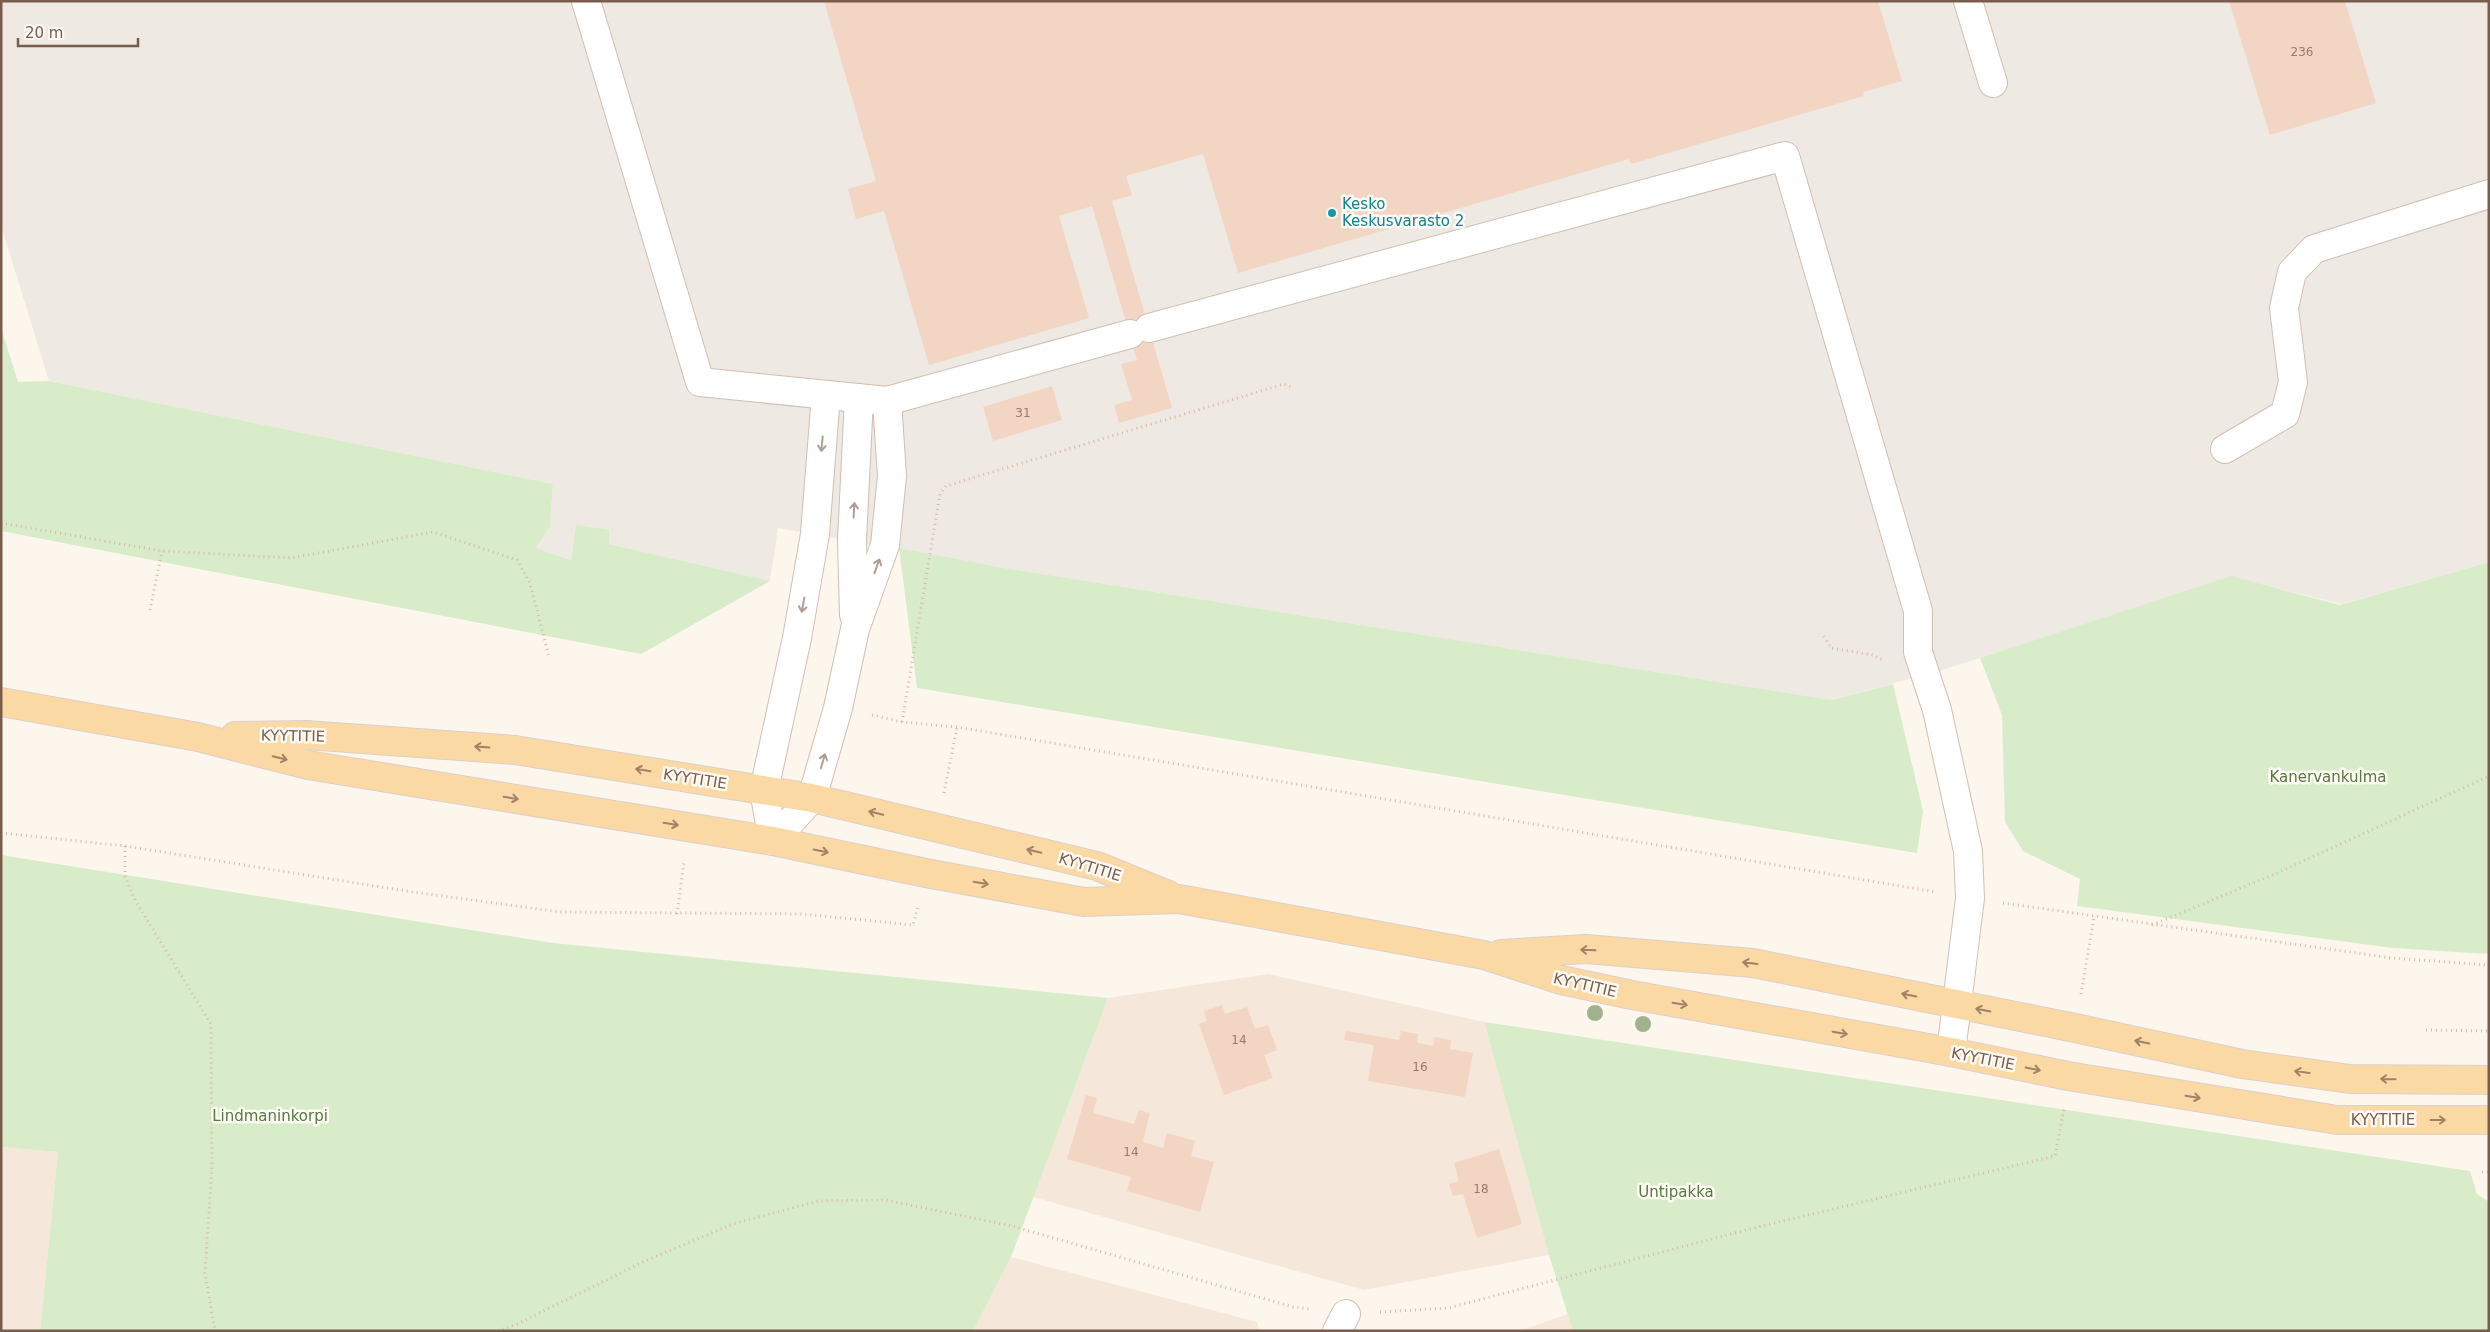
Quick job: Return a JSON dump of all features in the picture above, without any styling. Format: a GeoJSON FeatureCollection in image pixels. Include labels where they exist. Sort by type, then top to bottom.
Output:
{"type":"FeatureCollection","features":[{"type":"Feature","properties":{"kind":"main road","name":"KYYTITIE"},"geometry":{"type":"LineString","coordinates":[[1,702],[198,737],[308,765],[774,841],[926,873],[1084,902],[1179,899]]}},
{"type":"Feature","properties":{"kind":"main road","name":"KYYTITIE"},"geometry":{"type":"LineString","coordinates":[[198,737],[306,735],[515,750],[812,798],[1097,866],[1179,899],[1484,955],[1561,980],[1632,996],[1951,1052],[2068,1076],[2337,1120],[2489,1120]]}},
{"type":"Feature","properties":{"kind":"main road","name":"KYYTITIE"},"geometry":{"type":"LineString","coordinates":[[1484,955],[1586,949],[1753,963],[2252,1065],[2350,1078],[2489,1080]]}},
{"type":"Feature","properties":{"kind":"lane"},"geometry":{"type":"LineString","coordinates":[[586,1],[700,382],[887,402],[1140,331],[1785,156],[1918,611],[1918,652],[1937,710],[1968,850],[1970,898],[1951,1052]]}},
{"type":"Feature","properties":{"kind":"lane"},"geometry":{"type":"LineString","coordinates":[[1968,1],[1993,83]]}},
{"type":"Feature","properties":{"kind":"lane"},"geometry":{"type":"LineString","coordinates":[[2225,449],[2285,414],[2293,382],[2284,308],[2292,272],[2314,250],[2489,194]]}},
{"type":"Feature","properties":{"kind":"lane"},"geometry":{"type":"LineString","coordinates":[[774,841],[764,790],[797,638],[815,534],[826,395]]}},
{"type":"Feature","properties":{"kind":"lane"},"geometry":{"type":"LineString","coordinates":[[855,629],[852,540],[859,398]]}},
{"type":"Feature","properties":{"kind":"lane"},"geometry":{"type":"LineString","coordinates":[[774,841],[812,798],[838,708],[855,629],[885,545],[892,476],[887,402]]}},
{"type":"Feature","properties":{"kind":"path"},"geometry":{"type":"LineString","coordinates":[[902,722],[940,494],[946,486],[1284,384],[1292,387]]}},
{"type":"Feature","properties":{"kind":"path"},"geometry":{"type":"LineString","coordinates":[[1,523],[162,551],[291,558],[433,532],[517,560],[530,583],[549,657]]}},
{"type":"Feature","properties":{"kind":"path"},"geometry":{"type":"LineString","coordinates":[[150,610],[162,551]]}},
{"type":"Feature","properties":{"kind":"path"},"geometry":{"type":"LineString","coordinates":[[838,708],[902,722],[967,729],[1970,898],[2392,958],[2489,965]]}},
{"type":"Feature","properties":{"kind":"path"},"geometry":{"type":"LineString","coordinates":[[2151,925],[2276,874],[2489,776]]}},
{"type":"Feature","properties":{"kind":"path"},"geometry":{"type":"LineString","coordinates":[[677,914],[689,827]]}},
{"type":"Feature","properties":{"kind":"path"},"geometry":{"type":"LineString","coordinates":[[1,833],[125,846],[406,891],[560,912],[802,914],[913,925]]}},
{"type":"Feature","properties":{"kind":"path"},"geometry":{"type":"LineString","coordinates":[[125,846],[125,876],[135,900],[212,1024],[212,1166],[205,1273],[215,1331]]}},
{"type":"Feature","properties":{"kind":"path"},"geometry":{"type":"LineString","coordinates":[[2426,1030],[2489,1031]]}},
{"type":"Feature","properties":{"kind":"path"},"geometry":{"type":"LineString","coordinates":[[498,1331],[517,1324],[645,1261],[733,1224],[818,1201],[885,1200],[1012,1226],[1293,1307],[1342,1323],[1448,1308],[1758,1227],[2054,1156]]}},
{"type":"Feature","properties":{"kind":"path"},"geometry":{"type":"LineString","coordinates":[[2482,1172],[2489,1172]]}},
{"type":"Feature","properties":{"kind":"shaded area"},"geometry":{"type":"Polygon","coordinates":[[[1,1],[2489,1],[2489,562],[2342,604],[2231,577],[1942,670],[1832,700],[998,567],[778,528],[770,581],[609,544],[576,525],[571,560],[536,548],[550,526],[553,484],[49,381],[1,225],[1,1]]]}},
{"type":"Feature","properties":{"kind":"shaded area"},"geometry":{"type":"Polygon","coordinates":[[[1268,974],[1484,1022],[1549,1255],[1364,1290],[1033,1197],[1108,998],[1268,974]]]}},
{"type":"Feature","properties":{"kind":"shaded area"},"geometry":{"type":"Polygon","coordinates":[[[1,1147],[58,1152],[40,1331],[1,1331],[1,1147]]]}},
{"type":"Feature","properties":{"kind":"shaded area"},"geometry":{"type":"Polygon","coordinates":[[[1011,1257],[1257,1322],[1260,1331],[973,1331],[1011,1257]]]}},
{"type":"Feature","properties":{"kind":"shaded area"},"geometry":{"type":"Polygon","coordinates":[[[1568,1314],[1573,1331],[1520,1331],[1568,1314]]]}},
{"type":"Feature","properties":{"kind":"green space"},"geometry":{"type":"Polygon","coordinates":[[[1,328],[18,382],[49,381],[553,484],[550,526],[536,548],[571,560],[576,525],[609,530],[609,544],[770,581],[641,654],[1,531],[1,328]]]}},
{"type":"Feature","properties":{"kind":"green space"},"geometry":{"type":"Polygon","coordinates":[[[899,548],[998,567],[1832,700],[1893,684],[1923,811],[1917,853],[917,688],[899,548]]]}},
{"type":"Feature","properties":{"kind":"green space","name":"Kanervankulma"},"geometry":{"type":"Polygon","coordinates":[[[2489,562],[2489,954],[2393,948],[2077,906],[2080,879],[2023,851],[2005,822],[2002,715],[1980,658],[2231,576],[2340,605],[2489,562]]]}},
{"type":"Feature","properties":{"kind":"green space","name":"Lindmaninkorpi"},"geometry":{"type":"Polygon","coordinates":[[[1,855],[553,943],[1108,998],[1011,1257],[973,1331],[40,1331],[58,1152],[1,1147],[1,855]]]}},
{"type":"Feature","properties":{"kind":"green space","name":"Untipakka"},"geometry":{"type":"Polygon","coordinates":[[[1484,1022],[2470,1171],[2477,1194],[2489,1202],[2489,1331],[1573,1331],[1549,1255],[1484,1022]]]}},
{"type":"Feature","properties":{"kind":"building","name":"Kesko Keskusvarasto 2"},"geometry":{"type":"Polygon","coordinates":[[[824,1],[1878,1],[1902,81],[1863,92],[1864,96],[1631,164],[1629,159],[1238,273],[1203,154],[1126,176],[1132,195],[1112,201],[1172,408],[1119,423],[1114,405],[1132,400],[1121,364],[1137,360],[1092,206],[1059,216],[1089,318],[929,365],[884,211],[856,219],[848,189],[876,181],[824,1]]]}},
{"type":"Feature","properties":{"kind":"building"},"geometry":{"type":"Polygon","coordinates":[[[2229,1],[2345,1],[2376,103],[2270,135],[2229,1]]]}},
{"type":"Feature","properties":{"kind":"building"},"geometry":{"type":"Polygon","coordinates":[[[1052,386],[1062,420],[993,441],[983,407],[1052,386]]]}},
{"type":"Feature","properties":{"kind":"building"},"geometry":{"type":"Polygon","coordinates":[[[1222,1005],[1225,1014],[1247,1007],[1255,1029],[1268,1025],[1277,1050],[1264,1055],[1273,1078],[1224,1095],[1199,1024],[1207,1021],[1204,1011],[1222,1005]]]}},
{"type":"Feature","properties":{"kind":"building"},"geometry":{"type":"Polygon","coordinates":[[[1346,1031],[1399,1040],[1401,1031],[1418,1034],[1417,1043],[1433,1046],[1435,1037],[1451,1040],[1450,1049],[1473,1053],[1465,1097],[1368,1081],[1374,1045],[1344,1040],[1346,1031]]]}},
{"type":"Feature","properties":{"kind":"building"},"geometry":{"type":"Polygon","coordinates":[[[1086,1095],[1097,1098],[1093,1113],[1134,1124],[1139,1110],[1150,1113],[1143,1142],[1163,1148],[1167,1133],[1195,1141],[1191,1156],[1214,1162],[1200,1212],[1127,1191],[1131,1177],[1067,1159],[1086,1095]]]}},
{"type":"Feature","properties":{"kind":"building"},"geometry":{"type":"Polygon","coordinates":[[[1499,1149],[1522,1224],[1477,1238],[1463,1194],[1453,1196],[1449,1184],[1459,1181],[1454,1163],[1499,1149]]]}},
{"type":"Feature","properties":{"kind":"place","name":"Kesko Keskusvarasto 2"},"geometry":{"type":"Point","coordinates":[1332,213]}}]}
